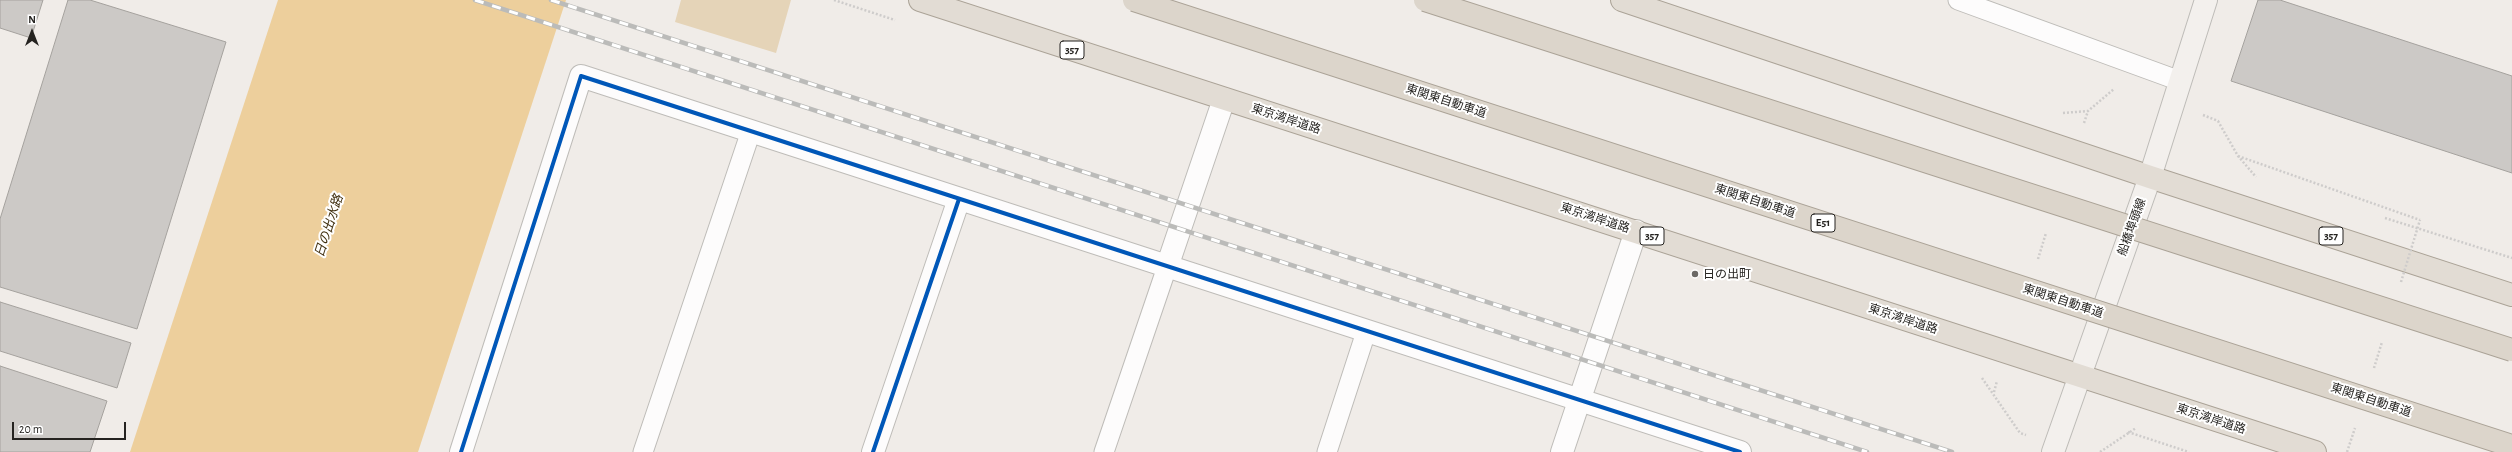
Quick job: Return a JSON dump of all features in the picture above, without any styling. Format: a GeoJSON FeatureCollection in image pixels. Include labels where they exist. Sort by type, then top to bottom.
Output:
{"type":"FeatureCollection","features":[{"type":"Feature","properties":{"kind":"highway","name":"東京湾岸道路"},"geometry":{"type":"LineString","coordinates":[[920,0],[1224,99],[1636,230],[2006,353],[2315,452]]}},
{"type":"Feature","properties":{"kind":"highway","name":"東関東自動車道"},"geometry":{"type":"LineString","coordinates":[[1134,0],[2512,446]]}},
{"type":"Feature","properties":{"kind":"highway"},"geometry":{"type":"LineString","coordinates":[[1425,0],[2512,350]]}},
{"type":"Feature","properties":{"kind":"highway","name":"357"},"geometry":{"type":"LineString","coordinates":[[1622,0],[1707,27],[2074,152],[2512,295]]}},
{"type":"Feature","properties":{"kind":"main road","name":"船橋埠頭線"},"geometry":{"type":"LineString","coordinates":[[2054,449],[2150,177],[2206,0]]}},
{"type":"Feature","properties":{"kind":"street"},"geometry":{"type":"LineString","coordinates":[[462,452],[581,76],[959,200],[1366,332],[1580,399],[1740,452]]}},
{"type":"Feature","properties":{"kind":"street"},"geometry":{"type":"LineString","coordinates":[[1167,267],[1224,99]]}},
{"type":"Feature","properties":{"kind":"street"},"geometry":{"type":"LineString","coordinates":[[873,452],[959,200]]}},
{"type":"Feature","properties":{"kind":"street"},"geometry":{"type":"LineString","coordinates":[[1562,452],[1636,230]]}},
{"type":"Feature","properties":{"kind":"lane"},"geometry":{"type":"LineString","coordinates":[[1958,0],[2180,81]]}},
{"type":"Feature","properties":{"kind":"lane"},"geometry":{"type":"LineString","coordinates":[[643,452],[751,131]]}},
{"type":"Feature","properties":{"kind":"lane"},"geometry":{"type":"LineString","coordinates":[[1104,452],[1167,267]]}},
{"type":"Feature","properties":{"kind":"lane"},"geometry":{"type":"LineString","coordinates":[[1327,452],[1366,332]]}},
{"type":"Feature","properties":{"kind":"path"},"geometry":{"type":"LineString","coordinates":[[2074,152],[2088,111]]}},
{"type":"Feature","properties":{"kind":"path"},"geometry":{"type":"LineString","coordinates":[[2264,180],[2257,177],[2238,156],[2420,220]]}},
{"type":"Feature","properties":{"kind":"path"},"geometry":{"type":"LineString","coordinates":[[2377,215],[2512,258]]}},
{"type":"Feature","properties":{"kind":"path"},"geometry":{"type":"LineString","coordinates":[[2036,264],[2049,226]]}},
{"type":"Feature","properties":{"kind":"path"},"geometry":{"type":"LineString","coordinates":[[1994,392],[2006,353]]}},
{"type":"Feature","properties":{"kind":"path"},"geometry":{"type":"LineString","coordinates":[[1979,375],[1994,392],[2020,433],[2054,449]]}},
{"type":"Feature","properties":{"kind":"path"},"geometry":{"type":"LineString","coordinates":[[2100,452],[2127,432],[2189,452]]}},
{"type":"Feature","properties":{"kind":"shaded area"},"geometry":{"type":"Polygon","coordinates":[[[681,0],[791,0],[776,53],[675,22],[681,0]]]}},
{"type":"Feature","properties":{"kind":"water","name":"日の出水路"},"geometry":{"type":"Polygon","coordinates":[[[278,0],[566,0],[418,452],[130,452],[278,0]]]}},
{"type":"Feature","properties":{"kind":"building"},"geometry":{"type":"Polygon","coordinates":[[[0,0],[43,0],[31,38],[0,28],[0,0]]]}},
{"type":"Feature","properties":{"kind":"building"},"geometry":{"type":"Polygon","coordinates":[[[68,0],[90,0],[226,42],[137,329],[0,287],[0,219],[68,0]]]}},
{"type":"Feature","properties":{"kind":"building"},"geometry":{"type":"Polygon","coordinates":[[[2258,0],[2280,0],[2512,76],[2512,173],[2231,81],[2258,0]]]}},
{"type":"Feature","properties":{"kind":"building"},"geometry":{"type":"Polygon","coordinates":[[[0,302],[131,343],[117,388],[0,351],[0,302]]]}},
{"type":"Feature","properties":{"kind":"building"},"geometry":{"type":"Polygon","coordinates":[[[0,366],[107,401],[90,452],[0,452],[0,366]]]}},
{"type":"Feature","properties":{"kind":"railway"},"geometry":{"type":"LineString","coordinates":[[475,0],[1867,452]]}},
{"type":"Feature","properties":{"kind":"railway"},"geometry":{"type":"LineString","coordinates":[[551,0],[1952,452]]}},
{"type":"Feature","properties":{"kind":"cycle path"},"geometry":{"type":"LineString","coordinates":[[461,452],[581,76],[1740,452]]}},
{"type":"Feature","properties":{"kind":"cycle path"},"geometry":{"type":"LineString","coordinates":[[873,452],[959,199]]}},
{"type":"Feature","properties":{"kind":"place","name":"日の出町"},"geometry":{"type":"Point","coordinates":[1695,274]}}]}
